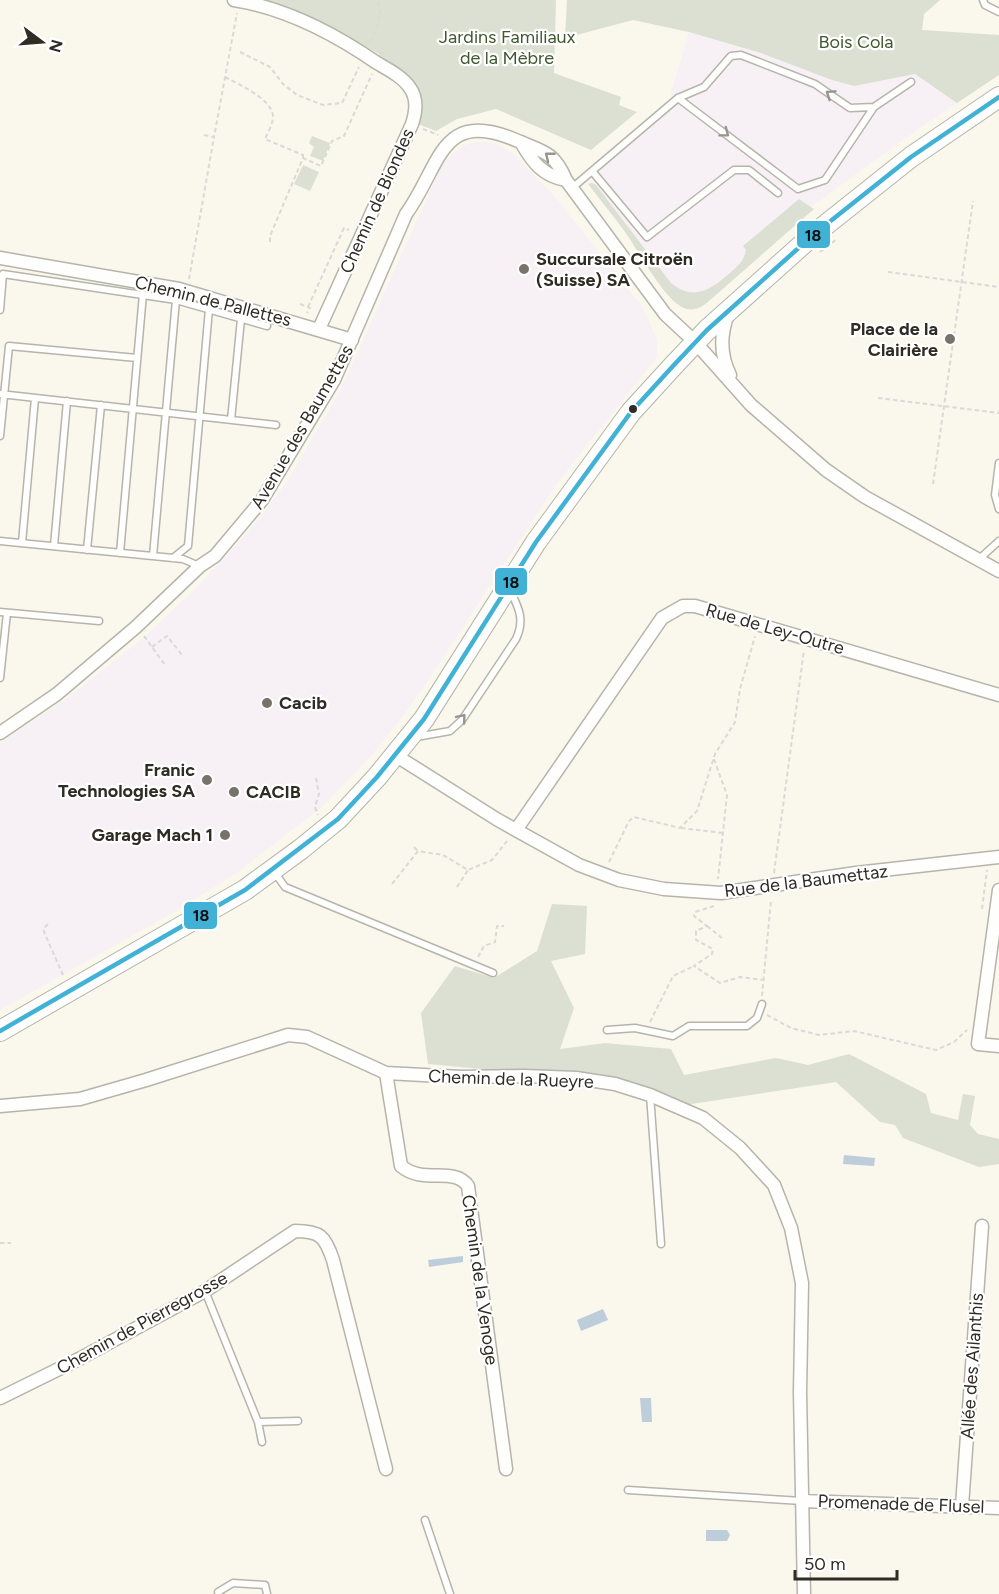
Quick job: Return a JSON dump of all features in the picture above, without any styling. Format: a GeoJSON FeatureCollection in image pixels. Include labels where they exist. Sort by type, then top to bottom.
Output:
{"type":"FeatureCollection","features":[{"type":"Feature","properties":{"kind":"main road"},"geometry":{"type":"LineString","coordinates":[[0,1031],[244,890],[338,819],[377,777],[424,719],[536,542],[631,412],[695,342],[813,235],[911,157],[999,97]]}},
{"type":"Feature","properties":{"kind":"street","name":"Chemin de Biondes"},"geometry":{"type":"LineString","coordinates":[[236,0],[281,13],[326,33],[400,78],[412,90],[415,98],[416,112],[412,124],[319,329]]}},
{"type":"Feature","properties":{"kind":"street","name":"Avenue des Baumettes"},"geometry":{"type":"LineString","coordinates":[[0,733],[57,694],[159,606],[200,566],[215,556],[262,500],[334,380],[406,214],[418,198],[435,161],[449,142],[467,132],[484,129],[500,132],[554,158],[569,184],[664,314],[695,342],[752,405],[826,470],[866,497],[999,571]]}},
{"type":"Feature","properties":{"kind":"street","name":"Chemin de Pallettes"},"geometry":{"type":"LineString","coordinates":[[2,259],[187,291],[352,340]]}},
{"type":"Feature","properties":{"kind":"street"},"geometry":{"type":"LineString","coordinates":[[728,311],[721,342],[725,365],[736,387]]}},
{"type":"Feature","properties":{"kind":"street","name":"Rue de Ley-Outre"},"geometry":{"type":"LineString","coordinates":[[516,830],[662,618],[683,606],[695,606],[999,695]]}},
{"type":"Feature","properties":{"kind":"street","name":"Rue de la Baumettaz"},"geometry":{"type":"LineString","coordinates":[[395,755],[516,830],[579,865],[619,880],[664,889],[716,892],[856,873],[993,858]]}},
{"type":"Feature","properties":{"kind":"street"},"geometry":{"type":"LineString","coordinates":[[999,890],[978,1044],[999,1046]]}},
{"type":"Feature","properties":{"kind":"street","name":"Chemin de la Rueyre"},"geometry":{"type":"LineString","coordinates":[[0,1107],[80,1099],[288,1035],[308,1037],[386,1073],[461,1077],[576,1078],[615,1084],[650,1095],[703,1118],[740,1148],[774,1185],[791,1228],[802,1282],[800,1392],[804,1594]]}},
{"type":"Feature","properties":{"kind":"street","name":"Chemin de la Venoge"},"geometry":{"type":"LineString","coordinates":[[386,1073],[401,1166],[416,1175],[458,1176],[468,1186],[506,1469]]}},
{"type":"Feature","properties":{"kind":"street","name":"Allée des Ailanthis"},"geometry":{"type":"LineString","coordinates":[[962,1506],[982,1226]]}},
{"type":"Feature","properties":{"kind":"street","name":"Chemin de Pierregrosse"},"geometry":{"type":"LineString","coordinates":[[0,1398],[79,1359],[205,1291],[295,1231],[312,1231],[322,1237],[328,1245],[333,1260],[386,1469]]}},
{"type":"Feature","properties":{"kind":"street","name":"Promenade de Flusel"},"geometry":{"type":"LineString","coordinates":[[802,1501],[999,1508]]}},
{"type":"Feature","properties":{"kind":"lane"},"geometry":{"type":"LineString","coordinates":[[983,0],[985,6],[999,12]]}},
{"type":"Feature","properties":{"kind":"lane"},"geometry":{"type":"LineString","coordinates":[[569,184],[592,171],[678,98],[704,87],[731,56],[741,55],[815,84],[850,108],[874,107]]}},
{"type":"Feature","properties":{"kind":"lane"},"geometry":{"type":"LineString","coordinates":[[678,98],[798,189],[825,180],[874,107],[911,82]]}},
{"type":"Feature","properties":{"kind":"lane"},"geometry":{"type":"LineString","coordinates":[[592,171],[647,237],[734,170],[749,170],[778,193]]}},
{"type":"Feature","properties":{"kind":"lane"},"geometry":{"type":"LineString","coordinates":[[0,310],[2,259]]}},
{"type":"Feature","properties":{"kind":"lane"},"geometry":{"type":"LineString","coordinates":[[3,274],[176,300],[267,326]]}},
{"type":"Feature","properties":{"kind":"lane"},"geometry":{"type":"LineString","coordinates":[[120,553],[143,294]]}},
{"type":"Feature","properties":{"kind":"lane"},"geometry":{"type":"LineString","coordinates":[[153,556],[176,300]]}},
{"type":"Feature","properties":{"kind":"lane"},"geometry":{"type":"LineString","coordinates":[[173,558],[188,546],[209,309]]}},
{"type":"Feature","properties":{"kind":"lane"},"geometry":{"type":"LineString","coordinates":[[231,420],[241,319]]}},
{"type":"Feature","properties":{"kind":"lane"},"geometry":{"type":"LineString","coordinates":[[0,346],[136,358]]}},
{"type":"Feature","properties":{"kind":"lane"},"geometry":{"type":"LineString","coordinates":[[0,436],[2,394],[9,346]]}},
{"type":"Feature","properties":{"kind":"lane"},"geometry":{"type":"LineString","coordinates":[[2,394],[276,425]]}},
{"type":"Feature","properties":{"kind":"lane"},"geometry":{"type":"LineString","coordinates":[[22,543],[35,398]]}},
{"type":"Feature","properties":{"kind":"lane"},"geometry":{"type":"LineString","coordinates":[[54,546],[67,401]]}},
{"type":"Feature","properties":{"kind":"lane"},"geometry":{"type":"LineString","coordinates":[[87,550],[101,405]]}},
{"type":"Feature","properties":{"kind":"lane"},"geometry":{"type":"LineString","coordinates":[[999,463],[995,495],[999,509]]}},
{"type":"Feature","properties":{"kind":"lane"},"geometry":{"type":"LineString","coordinates":[[0,541],[183,559],[200,566]]}},
{"type":"Feature","properties":{"kind":"lane"},"geometry":{"type":"LineString","coordinates":[[978,561],[999,541]]}},
{"type":"Feature","properties":{"kind":"lane"},"geometry":{"type":"LineString","coordinates":[[410,737],[450,731],[462,720],[516,639],[521,629],[521,614],[509,587]]}},
{"type":"Feature","properties":{"kind":"lane"},"geometry":{"type":"LineString","coordinates":[[0,678],[4,613],[99,621]]}},
{"type":"Feature","properties":{"kind":"lane"},"geometry":{"type":"LineString","coordinates":[[273,870],[285,887],[494,973]]}},
{"type":"Feature","properties":{"kind":"lane"},"geometry":{"type":"LineString","coordinates":[[607,1030],[635,1028],[673,1036],[689,1026],[747,1026],[757,1018],[762,1004]]}},
{"type":"Feature","properties":{"kind":"lane"},"geometry":{"type":"LineString","coordinates":[[650,1095],[661,1244]]}},
{"type":"Feature","properties":{"kind":"lane"},"geometry":{"type":"LineString","coordinates":[[205,1291],[258,1422],[262,1442]]}},
{"type":"Feature","properties":{"kind":"lane"},"geometry":{"type":"LineString","coordinates":[[258,1422],[298,1421]]}},
{"type":"Feature","properties":{"kind":"lane"},"geometry":{"type":"LineString","coordinates":[[628,1491],[802,1501]]}},
{"type":"Feature","properties":{"kind":"lane"},"geometry":{"type":"LineString","coordinates":[[425,1520],[450,1594]]}},
{"type":"Feature","properties":{"kind":"lane"},"geometry":{"type":"LineString","coordinates":[[218,1592],[233,1583],[266,1585],[267,1594]]}},
{"type":"Feature","properties":{"kind":"path"},"geometry":{"type":"LineString","coordinates":[[187,291],[225,77],[236,0]]}},
{"type":"Feature","properties":{"kind":"path"},"geometry":{"type":"LineString","coordinates":[[240,52],[270,67],[283,84],[297,95],[322,105],[342,103],[379,27],[381,14],[378,0]]}},
{"type":"Feature","properties":{"kind":"path"},"geometry":{"type":"LineString","coordinates":[[225,77],[258,96],[270,107],[273,113],[272,122],[265,139],[303,155],[303,158],[321,166],[333,141],[344,136],[377,63]]}},
{"type":"Feature","properties":{"kind":"path"},"geometry":{"type":"LineString","coordinates":[[412,124],[438,135]]}},
{"type":"Feature","properties":{"kind":"path"},"geometry":{"type":"LineString","coordinates":[[204,135],[214,137]]}},
{"type":"Feature","properties":{"kind":"path"},"geometry":{"type":"LineString","coordinates":[[270,243],[270,236],[303,158]]}},
{"type":"Feature","properties":{"kind":"path"},"geometry":{"type":"LineString","coordinates":[[933,484],[973,201]]}},
{"type":"Feature","properties":{"kind":"path"},"geometry":{"type":"LineString","coordinates":[[306,315],[344,228],[362,235]]}},
{"type":"Feature","properties":{"kind":"path"},"geometry":{"type":"LineString","coordinates":[[818,254],[844,233]]}},
{"type":"Feature","properties":{"kind":"path"},"geometry":{"type":"LineString","coordinates":[[888,272],[999,286]]}},
{"type":"Feature","properties":{"kind":"path"},"geometry":{"type":"LineString","coordinates":[[300,304],[308,308]]}},
{"type":"Feature","properties":{"kind":"path"},"geometry":{"type":"LineString","coordinates":[[878,398],[999,413]]}},
{"type":"Feature","properties":{"kind":"path"},"geometry":{"type":"LineString","coordinates":[[680,828],[697,811],[714,759],[735,722],[740,689],[758,624]]}},
{"type":"Feature","properties":{"kind":"path"},"geometry":{"type":"LineString","coordinates":[[165,665],[152,647],[167,636],[182,655]]}},
{"type":"Feature","properties":{"kind":"path"},"geometry":{"type":"LineString","coordinates":[[805,638],[773,886],[762,1004],[766,1014],[791,1028],[819,1035],[854,1031],[936,1050],[954,1042],[968,1029]]}},
{"type":"Feature","properties":{"kind":"path"},"geometry":{"type":"LineString","coordinates":[[714,759],[727,795],[716,892],[718,904],[695,912],[694,916],[722,938]]}},
{"type":"Feature","properties":{"kind":"path"},"geometry":{"type":"LineString","coordinates":[[316,778],[319,794],[315,807],[318,815]]}},
{"type":"Feature","properties":{"kind":"path"},"geometry":{"type":"LineString","coordinates":[[603,874],[629,821],[634,817],[680,828],[723,833]]}},
{"type":"Feature","properties":{"kind":"path"},"geometry":{"type":"LineString","coordinates":[[457,887],[468,870],[492,860],[516,830]]}},
{"type":"Feature","properties":{"kind":"path"},"geometry":{"type":"LineString","coordinates":[[414,846],[418,851],[443,855],[468,870]]}},
{"type":"Feature","properties":{"kind":"path"},"geometry":{"type":"LineString","coordinates":[[392,884],[418,851]]}},
{"type":"Feature","properties":{"kind":"path"},"geometry":{"type":"LineString","coordinates":[[981,915],[993,858]]}},
{"type":"Feature","properties":{"kind":"path"},"geometry":{"type":"LineString","coordinates":[[48,924],[44,932],[63,975]]}},
{"type":"Feature","properties":{"kind":"path"},"geometry":{"type":"LineString","coordinates":[[476,966],[479,953],[484,946],[495,942],[497,926],[504,926]]}},
{"type":"Feature","properties":{"kind":"path"},"geometry":{"type":"LineString","coordinates":[[648,1030],[673,976],[712,954],[713,949],[696,940],[696,931],[707,926]]}},
{"type":"Feature","properties":{"kind":"path"},"geometry":{"type":"LineString","coordinates":[[694,966],[720,982],[740,977],[764,980]]}},
{"type":"Feature","properties":{"kind":"path"},"geometry":{"type":"LineString","coordinates":[[0,1243],[11,1243]]}},
{"type":"Feature","properties":{"kind":"shaded area"},"geometry":{"type":"Polygon","coordinates":[[[689,32],[761,53],[854,86],[915,74],[957,103],[788,224],[716,287],[704,294],[691,294],[671,285],[588,183],[610,160],[672,108],[671,93],[689,32]]]}},
{"type":"Feature","properties":{"kind":"shaded area"},"geometry":{"type":"Polygon","coordinates":[[[482,141],[497,144],[514,154],[555,197],[641,305],[657,341],[657,357],[558,482],[397,724],[370,757],[322,807],[238,872],[176,911],[0,1010],[0,743],[70,696],[143,638],[196,588],[254,525],[287,482],[339,393],[441,167],[452,154],[467,144],[482,141]]]}},
{"type":"Feature","properties":{"kind":"green space","name":"Jardins Familiaux de la Mèbre"},"geometry":{"type":"Polygon","coordinates":[[[262,0],[556,0],[554,73],[621,97],[619,105],[637,112],[591,150],[496,109],[457,119],[436,131],[418,124],[416,97],[412,83],[401,72],[379,57],[379,54],[332,28],[262,0]]]}},
{"type":"Feature","properties":{"kind":"green space","name":"Bois Cola"},"geometry":{"type":"Polygon","coordinates":[[[567,0],[940,0],[924,14],[922,30],[999,35],[999,75],[957,103],[915,74],[854,86],[761,53],[689,32],[633,20],[565,38],[567,0]]]}},
{"type":"Feature","properties":{"kind":"green space"},"geometry":{"type":"Polygon","coordinates":[[[312,136],[330,143],[323,161],[310,156],[314,147],[309,143],[312,136]]]}},
{"type":"Feature","properties":{"kind":"green space"},"geometry":{"type":"Polygon","coordinates":[[[303,165],[319,172],[310,191],[294,184],[303,165]]]}},
{"type":"Feature","properties":{"kind":"green space"},"geometry":{"type":"Polygon","coordinates":[[[588,184],[596,185],[671,283],[688,292],[709,288],[730,273],[744,257],[746,250],[743,246],[799,199],[814,209],[706,303],[698,308],[688,309],[676,303],[660,285],[625,232],[588,184]]]}},
{"type":"Feature","properties":{"kind":"green space"},"geometry":{"type":"Polygon","coordinates":[[[552,904],[587,906],[585,954],[551,961],[574,1008],[560,1049],[605,1043],[671,1049],[684,1075],[776,1058],[808,1065],[849,1054],[926,1094],[931,1113],[958,1120],[963,1094],[975,1096],[970,1125],[978,1134],[999,1139],[999,1164],[979,1167],[903,1138],[895,1125],[880,1122],[836,1082],[678,1106],[576,1078],[428,1064],[421,1013],[455,966],[494,978],[537,951],[552,904]]]}},
{"type":"Feature","properties":{"kind":"water"},"geometry":{"type":"Polygon","coordinates":[[[844,1155],[875,1158],[874,1166],[843,1164],[844,1155]]]}},
{"type":"Feature","properties":{"kind":"water"},"geometry":{"type":"Polygon","coordinates":[[[463,1256],[463,1262],[429,1267],[428,1260],[463,1256]]]}},
{"type":"Feature","properties":{"kind":"water"},"geometry":{"type":"Polygon","coordinates":[[[603,1309],[608,1320],[581,1331],[577,1320],[603,1309]]]}},
{"type":"Feature","properties":{"kind":"water"},"geometry":{"type":"Polygon","coordinates":[[[640,1398],[651,1398],[652,1422],[642,1422],[640,1398]]]}},
{"type":"Feature","properties":{"kind":"water"},"geometry":{"type":"Polygon","coordinates":[[[706,1530],[727,1530],[730,1535],[727,1541],[706,1541],[706,1530]]]}},
{"type":"Feature","properties":{"kind":"transit line","name":"18"},"geometry":{"type":"LineString","coordinates":[[0,1031],[245,890],[338,819],[377,777],[424,719],[536,542],[631,412],[673,366],[707,330],[813,235],[911,157],[999,97]]}},
{"type":"Feature","properties":{"kind":"place","name":"Succursale Citroën (Suisse) SA"},"geometry":{"type":"Point","coordinates":[524,269]}},
{"type":"Feature","properties":{"kind":"place","name":"Place de la Clairière"},"geometry":{"type":"Point","coordinates":[950,339]}},
{"type":"Feature","properties":{"kind":"place","name":"Cacib"},"geometry":{"type":"Point","coordinates":[267,703]}},
{"type":"Feature","properties":{"kind":"place","name":"Franic Technologies SA"},"geometry":{"type":"Point","coordinates":[207,780]}},
{"type":"Feature","properties":{"kind":"place","name":"CACIB"},"geometry":{"type":"Point","coordinates":[234,792]}},
{"type":"Feature","properties":{"kind":"place","name":"Garage Mach 1"},"geometry":{"type":"Point","coordinates":[225,835]}}]}
